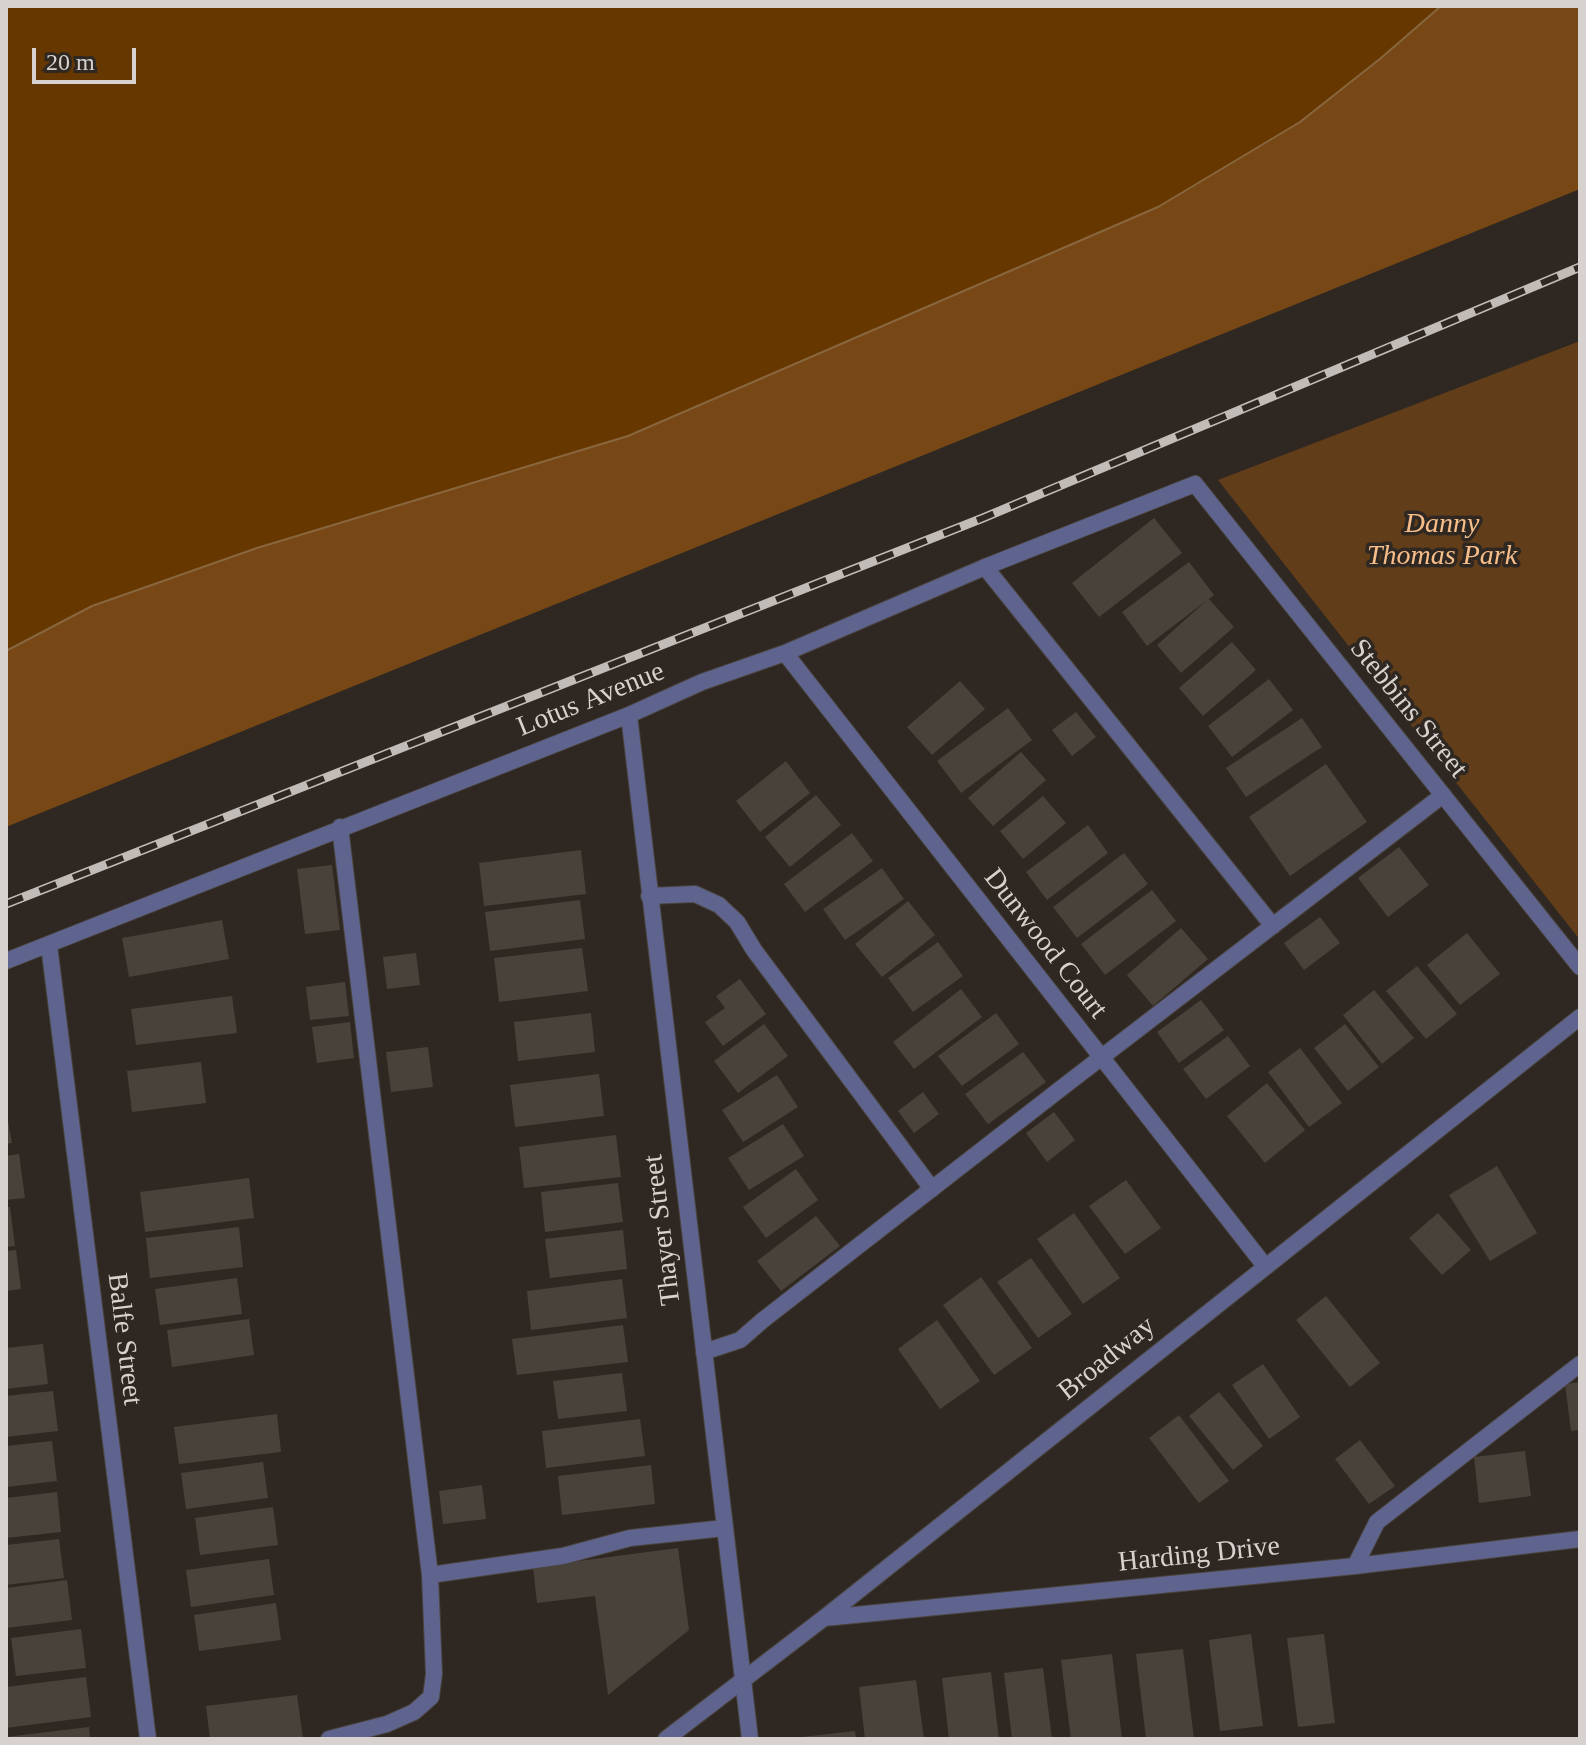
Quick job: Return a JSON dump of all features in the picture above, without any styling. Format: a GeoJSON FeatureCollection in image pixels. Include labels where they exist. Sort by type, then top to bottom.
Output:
{"type":"FeatureCollection","features":[{"type":"Feature","properties":{"kind":"street","name":"Lotus Avenue"},"geometry":{"type":"LineString","coordinates":[[6,961],[629,715],[702,682],[785,653],[985,567],[1195,484]]}},
{"type":"Feature","properties":{"kind":"street","name":"Stebbins Street"},"geometry":{"type":"LineString","coordinates":[[1195,484],[1580,967]]}},
{"type":"Feature","properties":{"kind":"street"},"geometry":{"type":"LineString","coordinates":[[985,567],[1273,926]]}},
{"type":"Feature","properties":{"kind":"street","name":"Dunwood Court"},"geometry":{"type":"LineString","coordinates":[[785,653],[1265,1266]]}},
{"type":"Feature","properties":{"kind":"street","name":"Thayer Street"},"geometry":{"type":"LineString","coordinates":[[629,715],[750,1739]]}},
{"type":"Feature","properties":{"kind":"street"},"geometry":{"type":"LineString","coordinates":[[704,1352],[740,1340],[1443,795]]}},
{"type":"Feature","properties":{"kind":"street"},"geometry":{"type":"LineString","coordinates":[[329,1739],[387,1724],[414,1712],[431,1697],[434,1674],[430,1575],[340,827]]}},
{"type":"Feature","properties":{"kind":"street"},"geometry":{"type":"LineString","coordinates":[[649,896],[695,894],[719,905],[737,922],[754,950],[932,1189]]}},
{"type":"Feature","properties":{"kind":"street","name":"Balfe Street"},"geometry":{"type":"LineString","coordinates":[[49,945],[148,1739]]}},
{"type":"Feature","properties":{"kind":"street","name":"Broadway"},"geometry":{"type":"LineString","coordinates":[[666,1739],[824,1618],[1580,1017]]}},
{"type":"Feature","properties":{"kind":"street"},"geometry":{"type":"LineString","coordinates":[[1355,1566],[1377,1522],[1580,1364]]}},
{"type":"Feature","properties":{"kind":"street"},"geometry":{"type":"LineString","coordinates":[[430,1575],[563,1556],[630,1538],[725,1528]]}},
{"type":"Feature","properties":{"kind":"street","name":"Harding Drive"},"geometry":{"type":"LineString","coordinates":[[824,1618],[1355,1566],[1580,1539]]}},
{"type":"Feature","properties":{"kind":"green space","name":"Danny Thomas Park"},"geometry":{"type":"Polygon","coordinates":[[[1580,341],[1580,940],[1218,480],[1580,341]]]}},
{"type":"Feature","properties":{"kind":"shaded area"},"geometry":{"type":"Polygon","coordinates":[[[6,6],[1441,6],[1300,122],[1158,207],[628,436],[257,548],[92,606],[6,651],[6,6]]]}},
{"type":"Feature","properties":{"kind":"shaded area"},"geometry":{"type":"Polygon","coordinates":[[[1441,6],[1580,6],[1580,189],[6,827],[6,651],[92,606],[257,548],[628,436],[1158,207],[1300,122],[1441,6]]]}},
{"type":"Feature","properties":{"kind":"building"},"geometry":{"type":"Polygon","coordinates":[[[1154,518],[1182,553],[1099,617],[1072,583],[1154,518]]]}},
{"type":"Feature","properties":{"kind":"building"},"geometry":{"type":"Polygon","coordinates":[[[1189,562],[1214,595],[1209,599],[1234,627],[1181,673],[1157,645],[1206,601],[1147,646],[1122,612],[1189,562]]]}},
{"type":"Feature","properties":{"kind":"building"},"geometry":{"type":"Polygon","coordinates":[[[1232,642],[1256,670],[1203,716],[1179,688],[1232,642]]]}},
{"type":"Feature","properties":{"kind":"building"},"geometry":{"type":"Polygon","coordinates":[[[1269,679],[1293,710],[1232,757],[1208,726],[1269,679]]]}},
{"type":"Feature","properties":{"kind":"building"},"geometry":{"type":"Polygon","coordinates":[[[960,681],[985,709],[932,755],[907,727],[960,681]]]}},
{"type":"Feature","properties":{"kind":"building"},"geometry":{"type":"Polygon","coordinates":[[[1008,708],[1032,740],[961,793],[937,761],[1008,708]]]}},
{"type":"Feature","properties":{"kind":"building"},"geometry":{"type":"Polygon","coordinates":[[[1076,712],[1096,737],[1072,756],[1052,730],[1076,712]]]}},
{"type":"Feature","properties":{"kind":"building"},"geometry":{"type":"Polygon","coordinates":[[[1302,718],[1322,747],[1246,797],[1226,768],[1302,718]]]}},
{"type":"Feature","properties":{"kind":"building"},"geometry":{"type":"Polygon","coordinates":[[[1021,752],[1046,780],[993,826],[968,798],[1021,752]]]}},
{"type":"Feature","properties":{"kind":"building"},"geometry":{"type":"Polygon","coordinates":[[[786,761],[810,793],[760,832],[736,801],[786,761]]]}},
{"type":"Feature","properties":{"kind":"building"},"geometry":{"type":"Polygon","coordinates":[[[1326,764],[1367,822],[1290,876],[1249,817],[1326,764]]]}},
{"type":"Feature","properties":{"kind":"building"},"geometry":{"type":"Polygon","coordinates":[[[816,795],[841,825],[790,867],[765,837],[816,795]]]}},
{"type":"Feature","properties":{"kind":"building"},"geometry":{"type":"Polygon","coordinates":[[[1043,796],[1066,823],[1023,859],[1000,831],[1043,796]]]}},
{"type":"Feature","properties":{"kind":"building"},"geometry":{"type":"Polygon","coordinates":[[[1088,825],[1108,853],[1047,900],[1026,872],[1088,825]]]}},
{"type":"Feature","properties":{"kind":"building"},"geometry":{"type":"Polygon","coordinates":[[[852,833],[873,861],[805,912],[784,884],[852,833]]]}},
{"type":"Feature","properties":{"kind":"building"},"geometry":{"type":"Polygon","coordinates":[[[1399,847],[1429,885],[1388,917],[1358,878],[1399,847]]]}},
{"type":"Feature","properties":{"kind":"building"},"geometry":{"type":"Polygon","coordinates":[[[581,850],[586,894],[484,906],[479,863],[581,850]]]}},
{"type":"Feature","properties":{"kind":"building"},"geometry":{"type":"Polygon","coordinates":[[[1124,853],[1148,884],[1077,938],[1053,907],[1124,853]]]}},
{"type":"Feature","properties":{"kind":"building"},"geometry":{"type":"Polygon","coordinates":[[[332,865],[340,930],[305,934],[297,869],[332,865]]]}},
{"type":"Feature","properties":{"kind":"building"},"geometry":{"type":"Polygon","coordinates":[[[882,868],[904,899],[845,940],[823,909],[882,868]]]}},
{"type":"Feature","properties":{"kind":"building"},"geometry":{"type":"Polygon","coordinates":[[[1152,890],[1176,921],[1105,975],[1081,944],[1152,890]]]}},
{"type":"Feature","properties":{"kind":"building"},"geometry":{"type":"Polygon","coordinates":[[[580,900],[585,939],[490,951],[485,912],[580,900]]]}},
{"type":"Feature","properties":{"kind":"building"},"geometry":{"type":"Polygon","coordinates":[[[908,901],[935,935],[882,977],[855,944],[908,901]]]}},
{"type":"Feature","properties":{"kind":"building"},"geometry":{"type":"Polygon","coordinates":[[[1320,917],[1340,943],[1304,970],[1284,943],[1320,917]]]}},
{"type":"Feature","properties":{"kind":"building"},"geometry":{"type":"Polygon","coordinates":[[[222,920],[229,959],[129,977],[122,938],[222,920]]]}},
{"type":"Feature","properties":{"kind":"building"},"geometry":{"type":"Polygon","coordinates":[[[1181,928],[1208,959],[1153,1006],[1127,975],[1181,928]]]}},
{"type":"Feature","properties":{"kind":"building"},"geometry":{"type":"Polygon","coordinates":[[[1467,933],[1500,974],[1460,1005],[1427,965],[1467,933]]]}},
{"type":"Feature","properties":{"kind":"building"},"geometry":{"type":"Polygon","coordinates":[[[938,942],[963,976],[913,1012],[888,978],[938,942]]]}},
{"type":"Feature","properties":{"kind":"building"},"geometry":{"type":"Polygon","coordinates":[[[582,948],[588,991],[499,1002],[494,958],[582,948]]]}},
{"type":"Feature","properties":{"kind":"building"},"geometry":{"type":"Polygon","coordinates":[[[416,953],[420,985],[387,989],[383,957],[416,953]]]}},
{"type":"Feature","properties":{"kind":"building"},"geometry":{"type":"Polygon","coordinates":[[[1417,966],[1457,1014],[1426,1039],[1386,991],[1417,966]]]}},
{"type":"Feature","properties":{"kind":"building"},"geometry":{"type":"Polygon","coordinates":[[[740,979],[766,1014],[723,1046],[705,1022],[725,1008],[716,996],[740,979]]]}},
{"type":"Feature","properties":{"kind":"building"},"geometry":{"type":"Polygon","coordinates":[[[345,982],[349,1016],[310,1020],[306,987],[345,982]]]}},
{"type":"Feature","properties":{"kind":"building"},"geometry":{"type":"Polygon","coordinates":[[[961,989],[982,1017],[914,1069],[893,1042],[961,989]]]}},
{"type":"Feature","properties":{"kind":"building"},"geometry":{"type":"Polygon","coordinates":[[[1374,990],[1414,1038],[1382,1064],[1343,1015],[1374,990]]]}},
{"type":"Feature","properties":{"kind":"building"},"geometry":{"type":"Polygon","coordinates":[[[232,996],[237,1033],[136,1045],[131,1009],[232,996]]]}},
{"type":"Feature","properties":{"kind":"building"},"geometry":{"type":"Polygon","coordinates":[[[1201,1000],[1224,1030],[1179,1063],[1157,1032],[1201,1000]]]}},
{"type":"Feature","properties":{"kind":"building"},"geometry":{"type":"Polygon","coordinates":[[[591,1013],[595,1052],[518,1061],[514,1022],[591,1013]]]}},
{"type":"Feature","properties":{"kind":"building"},"geometry":{"type":"Polygon","coordinates":[[[996,1013],[1019,1044],[962,1086],[938,1056],[996,1013]]]}},
{"type":"Feature","properties":{"kind":"building"},"geometry":{"type":"Polygon","coordinates":[[[350,1022],[354,1058],[317,1063],[312,1027],[350,1022]]]}},
{"type":"Feature","properties":{"kind":"building"},"geometry":{"type":"Polygon","coordinates":[[[764,1024],[788,1056],[738,1093],[714,1061],[764,1024]]]}},
{"type":"Feature","properties":{"kind":"building"},"geometry":{"type":"Polygon","coordinates":[[[1345,1024],[1379,1067],[1348,1091],[1314,1048],[1345,1024]]]}},
{"type":"Feature","properties":{"kind":"building"},"geometry":{"type":"Polygon","coordinates":[[[1228,1036],[1250,1066],[1206,1099],[1183,1069],[1228,1036]]]}},
{"type":"Feature","properties":{"kind":"building"},"geometry":{"type":"Polygon","coordinates":[[[428,1047],[433,1087],[391,1092],[386,1052],[428,1047]]]}},
{"type":"Feature","properties":{"kind":"building"},"geometry":{"type":"Polygon","coordinates":[[[1300,1048],[1342,1103],[1309,1127],[1268,1072],[1300,1048]]]}},
{"type":"Feature","properties":{"kind":"building"},"geometry":{"type":"Polygon","coordinates":[[[1023,1052],[1046,1082],[988,1124],[965,1094],[1023,1052]]]}},
{"type":"Feature","properties":{"kind":"building"},"geometry":{"type":"Polygon","coordinates":[[[201,1062],[206,1103],[132,1112],[127,1071],[201,1062]]]}},
{"type":"Feature","properties":{"kind":"building"},"geometry":{"type":"Polygon","coordinates":[[[599,1074],[604,1116],[515,1127],[510,1085],[599,1074]]]}},
{"type":"Feature","properties":{"kind":"building"},"geometry":{"type":"Polygon","coordinates":[[[777,1075],[798,1107],[743,1142],[722,1110],[777,1075]]]}},
{"type":"Feature","properties":{"kind":"building"},"geometry":{"type":"Polygon","coordinates":[[[1267,1083],[1305,1130],[1265,1163],[1227,1116],[1267,1083]]]}},
{"type":"Feature","properties":{"kind":"building"},"geometry":{"type":"Polygon","coordinates":[[[923,1092],[939,1114],[914,1133],[898,1111],[923,1092]]]}},
{"type":"Feature","properties":{"kind":"building"},"geometry":{"type":"Polygon","coordinates":[[[6,1110],[12,1143],[6,1144],[6,1110]]]}},
{"type":"Feature","properties":{"kind":"building"},"geometry":{"type":"Polygon","coordinates":[[[1054,1112],[1075,1140],[1047,1162],[1026,1133],[1054,1112]]]}},
{"type":"Feature","properties":{"kind":"building"},"geometry":{"type":"Polygon","coordinates":[[[783,1124],[804,1156],[749,1190],[728,1158],[783,1124]]]}},
{"type":"Feature","properties":{"kind":"building"},"geometry":{"type":"Polygon","coordinates":[[[616,1135],[621,1177],[524,1188],[519,1147],[616,1135]]]}},
{"type":"Feature","properties":{"kind":"building"},"geometry":{"type":"Polygon","coordinates":[[[19,1154],[25,1198],[6,1200],[6,1156],[19,1154]]]}},
{"type":"Feature","properties":{"kind":"building"},"geometry":{"type":"Polygon","coordinates":[[[1497,1166],[1537,1233],[1490,1261],[1449,1195],[1497,1166]]]}},
{"type":"Feature","properties":{"kind":"building"},"geometry":{"type":"Polygon","coordinates":[[[796,1169],[818,1200],[766,1238],[743,1207],[796,1169]]]}},
{"type":"Feature","properties":{"kind":"building"},"geometry":{"type":"Polygon","coordinates":[[[249,1178],[254,1218],[145,1232],[140,1192],[249,1178]]]}},
{"type":"Feature","properties":{"kind":"building"},"geometry":{"type":"Polygon","coordinates":[[[1126,1180],[1161,1228],[1125,1254],[1089,1206],[1126,1180]]]}},
{"type":"Feature","properties":{"kind":"building"},"geometry":{"type":"Polygon","coordinates":[[[618,1183],[623,1222],[545,1232],[541,1192],[618,1183]]]}},
{"type":"Feature","properties":{"kind":"building"},"geometry":{"type":"Polygon","coordinates":[[[6,1207],[10,1207],[15,1246],[6,1247],[6,1207]]]}},
{"type":"Feature","properties":{"kind":"building"},"geometry":{"type":"Polygon","coordinates":[[[1074,1213],[1120,1278],[1083,1304],[1037,1239],[1074,1213]]]}},
{"type":"Feature","properties":{"kind":"building"},"geometry":{"type":"Polygon","coordinates":[[[1438,1213],[1471,1250],[1442,1275],[1409,1238],[1438,1213]]]}},
{"type":"Feature","properties":{"kind":"building"},"geometry":{"type":"Polygon","coordinates":[[[816,1216],[840,1246],[781,1291],[757,1261],[816,1216]]]}},
{"type":"Feature","properties":{"kind":"building"},"geometry":{"type":"Polygon","coordinates":[[[239,1227],[243,1267],[150,1278],[146,1238],[239,1227]]]}},
{"type":"Feature","properties":{"kind":"building"},"geometry":{"type":"Polygon","coordinates":[[[623,1230],[627,1269],[550,1278],[545,1239],[623,1230]]]}},
{"type":"Feature","properties":{"kind":"building"},"geometry":{"type":"Polygon","coordinates":[[[16,1250],[21,1289],[6,1291],[6,1251],[16,1250]]]}},
{"type":"Feature","properties":{"kind":"building"},"geometry":{"type":"Polygon","coordinates":[[[1031,1258],[1072,1314],[1038,1338],[997,1282],[1031,1258]]]}},
{"type":"Feature","properties":{"kind":"building"},"geometry":{"type":"Polygon","coordinates":[[[981,1277],[1032,1348],[994,1375],[943,1305],[981,1277]]]}},
{"type":"Feature","properties":{"kind":"building"},"geometry":{"type":"Polygon","coordinates":[[[237,1278],[242,1314],[160,1325],[155,1289],[237,1278]]]}},
{"type":"Feature","properties":{"kind":"building"},"geometry":{"type":"Polygon","coordinates":[[[622,1279],[627,1318],[531,1330],[527,1291],[622,1279]]]}},
{"type":"Feature","properties":{"kind":"building"},"geometry":{"type":"Polygon","coordinates":[[[1326,1296],[1380,1363],[1350,1387],[1296,1320],[1326,1296]]]}},
{"type":"Feature","properties":{"kind":"building"},"geometry":{"type":"Polygon","coordinates":[[[249,1319],[254,1355],[172,1367],[167,1330],[249,1319]]]}},
{"type":"Feature","properties":{"kind":"building"},"geometry":{"type":"Polygon","coordinates":[[[937,1320],[980,1381],[940,1409],[898,1349],[937,1320]]]}},
{"type":"Feature","properties":{"kind":"building"},"geometry":{"type":"Polygon","coordinates":[[[623,1325],[628,1362],[517,1375],[512,1339],[623,1325]]]}},
{"type":"Feature","properties":{"kind":"building"},"geometry":{"type":"Polygon","coordinates":[[[43,1344],[48,1384],[6,1389],[6,1348],[43,1344]]]}},
{"type":"Feature","properties":{"kind":"building"},"geometry":{"type":"Polygon","coordinates":[[[1263,1364],[1300,1417],[1269,1439],[1232,1385],[1263,1364]]]}},
{"type":"Feature","properties":{"kind":"building"},"geometry":{"type":"Polygon","coordinates":[[[622,1373],[627,1411],[558,1419],[553,1381],[622,1373]]]}},
{"type":"Feature","properties":{"kind":"building"},"geometry":{"type":"Polygon","coordinates":[[[1580,1382],[1580,1430],[1571,1431],[1565,1384],[1580,1382]]]}},
{"type":"Feature","properties":{"kind":"building"},"geometry":{"type":"Polygon","coordinates":[[[53,1391],[58,1431],[6,1437],[6,1396],[53,1391]]]}},
{"type":"Feature","properties":{"kind":"building"},"geometry":{"type":"Polygon","coordinates":[[[1219,1392],[1263,1446],[1233,1470],[1189,1416],[1219,1392]]]}},
{"type":"Feature","properties":{"kind":"building"},"geometry":{"type":"Polygon","coordinates":[[[277,1414],[281,1452],[179,1464],[174,1427],[277,1414]]]}},
{"type":"Feature","properties":{"kind":"building"},"geometry":{"type":"Polygon","coordinates":[[[1179,1415],[1229,1481],[1199,1503],[1149,1438],[1179,1415]]]}},
{"type":"Feature","properties":{"kind":"building"},"geometry":{"type":"Polygon","coordinates":[[[640,1419],[645,1456],[546,1468],[542,1431],[640,1419]]]}},
{"type":"Feature","properties":{"kind":"building"},"geometry":{"type":"Polygon","coordinates":[[[1360,1440],[1395,1486],[1369,1504],[1335,1459],[1360,1440]]]}},
{"type":"Feature","properties":{"kind":"building"},"geometry":{"type":"Polygon","coordinates":[[[52,1441],[57,1481],[6,1487],[6,1446],[52,1441]]]}},
{"type":"Feature","properties":{"kind":"building"},"geometry":{"type":"Polygon","coordinates":[[[1525,1451],[1531,1496],[1479,1503],[1474,1457],[1525,1451]]]}},
{"type":"Feature","properties":{"kind":"building"},"geometry":{"type":"Polygon","coordinates":[[[263,1462],[268,1498],[186,1509],[181,1473],[263,1462]]]}},
{"type":"Feature","properties":{"kind":"building"},"geometry":{"type":"Polygon","coordinates":[[[651,1465],[655,1504],[562,1515],[558,1476],[651,1465]]]}},
{"type":"Feature","properties":{"kind":"building"},"geometry":{"type":"Polygon","coordinates":[[[482,1485],[486,1519],[443,1524],[439,1491],[482,1485]]]}},
{"type":"Feature","properties":{"kind":"building"},"geometry":{"type":"Polygon","coordinates":[[[57,1492],[61,1532],[6,1538],[6,1498],[57,1492]]]}},
{"type":"Feature","properties":{"kind":"building"},"geometry":{"type":"Polygon","coordinates":[[[273,1507],[278,1545],[200,1555],[195,1518],[273,1507]]]}},
{"type":"Feature","properties":{"kind":"building"},"geometry":{"type":"Polygon","coordinates":[[[59,1539],[64,1578],[6,1585],[6,1545],[59,1539]]]}},
{"type":"Feature","properties":{"kind":"building"},"geometry":{"type":"Polygon","coordinates":[[[678,1548],[689,1630],[608,1695],[595,1596],[537,1603],[533,1567],[678,1548]]]}},
{"type":"Feature","properties":{"kind":"building"},"geometry":{"type":"Polygon","coordinates":[[[269,1559],[274,1595],[191,1607],[186,1570],[269,1559]]]}},
{"type":"Feature","properties":{"kind":"building"},"geometry":{"type":"Polygon","coordinates":[[[67,1580],[72,1620],[6,1628],[6,1588],[67,1580]]]}},
{"type":"Feature","properties":{"kind":"building"},"geometry":{"type":"Polygon","coordinates":[[[276,1603],[281,1640],[199,1651],[194,1615],[276,1603]]]}},
{"type":"Feature","properties":{"kind":"building"},"geometry":{"type":"Polygon","coordinates":[[[81,1629],[86,1668],[16,1676],[11,1638],[81,1629]]]}},
{"type":"Feature","properties":{"kind":"building"},"geometry":{"type":"Polygon","coordinates":[[[1251,1634],[1263,1726],[1220,1731],[1209,1640],[1251,1634]]]}},
{"type":"Feature","properties":{"kind":"building"},"geometry":{"type":"Polygon","coordinates":[[[1324,1634],[1335,1723],[1298,1727],[1287,1638],[1324,1634]]]}},
{"type":"Feature","properties":{"kind":"building"},"geometry":{"type":"Polygon","coordinates":[[[1183,1649],[1194,1739],[1146,1739],[1136,1654],[1183,1649]]]}},
{"type":"Feature","properties":{"kind":"building"},"geometry":{"type":"Polygon","coordinates":[[[1112,1654],[1122,1739],[1071,1739],[1061,1660],[1112,1654]]]}},
{"type":"Feature","properties":{"kind":"building"},"geometry":{"type":"Polygon","coordinates":[[[1043,1668],[1052,1739],[1012,1739],[1004,1673],[1043,1668]]]}},
{"type":"Feature","properties":{"kind":"building"},"geometry":{"type":"Polygon","coordinates":[[[991,1672],[999,1739],[949,1739],[942,1678],[991,1672]]]}},
{"type":"Feature","properties":{"kind":"building"},"geometry":{"type":"Polygon","coordinates":[[[86,1677],[91,1717],[6,1728],[6,1687],[86,1677]]]}},
{"type":"Feature","properties":{"kind":"building"},"geometry":{"type":"Polygon","coordinates":[[[916,1680],[924,1739],[865,1739],[859,1687],[916,1680]]]}},
{"type":"Feature","properties":{"kind":"building"},"geometry":{"type":"Polygon","coordinates":[[[297,1695],[303,1738],[210,1739],[206,1706],[297,1695]]]}},
{"type":"Feature","properties":{"kind":"building"},"geometry":{"type":"Polygon","coordinates":[[[89,1727],[90,1739],[6,1739],[6,1737],[89,1727]]]}},
{"type":"Feature","properties":{"kind":"building"},"geometry":{"type":"Polygon","coordinates":[[[855,1731],[856,1739],[802,1739],[802,1737],[855,1731]]]}},
{"type":"Feature","properties":{"kind":"railway"},"geometry":{"type":"LineString","coordinates":[[6,904],[983,518],[1580,267]]}}]}
